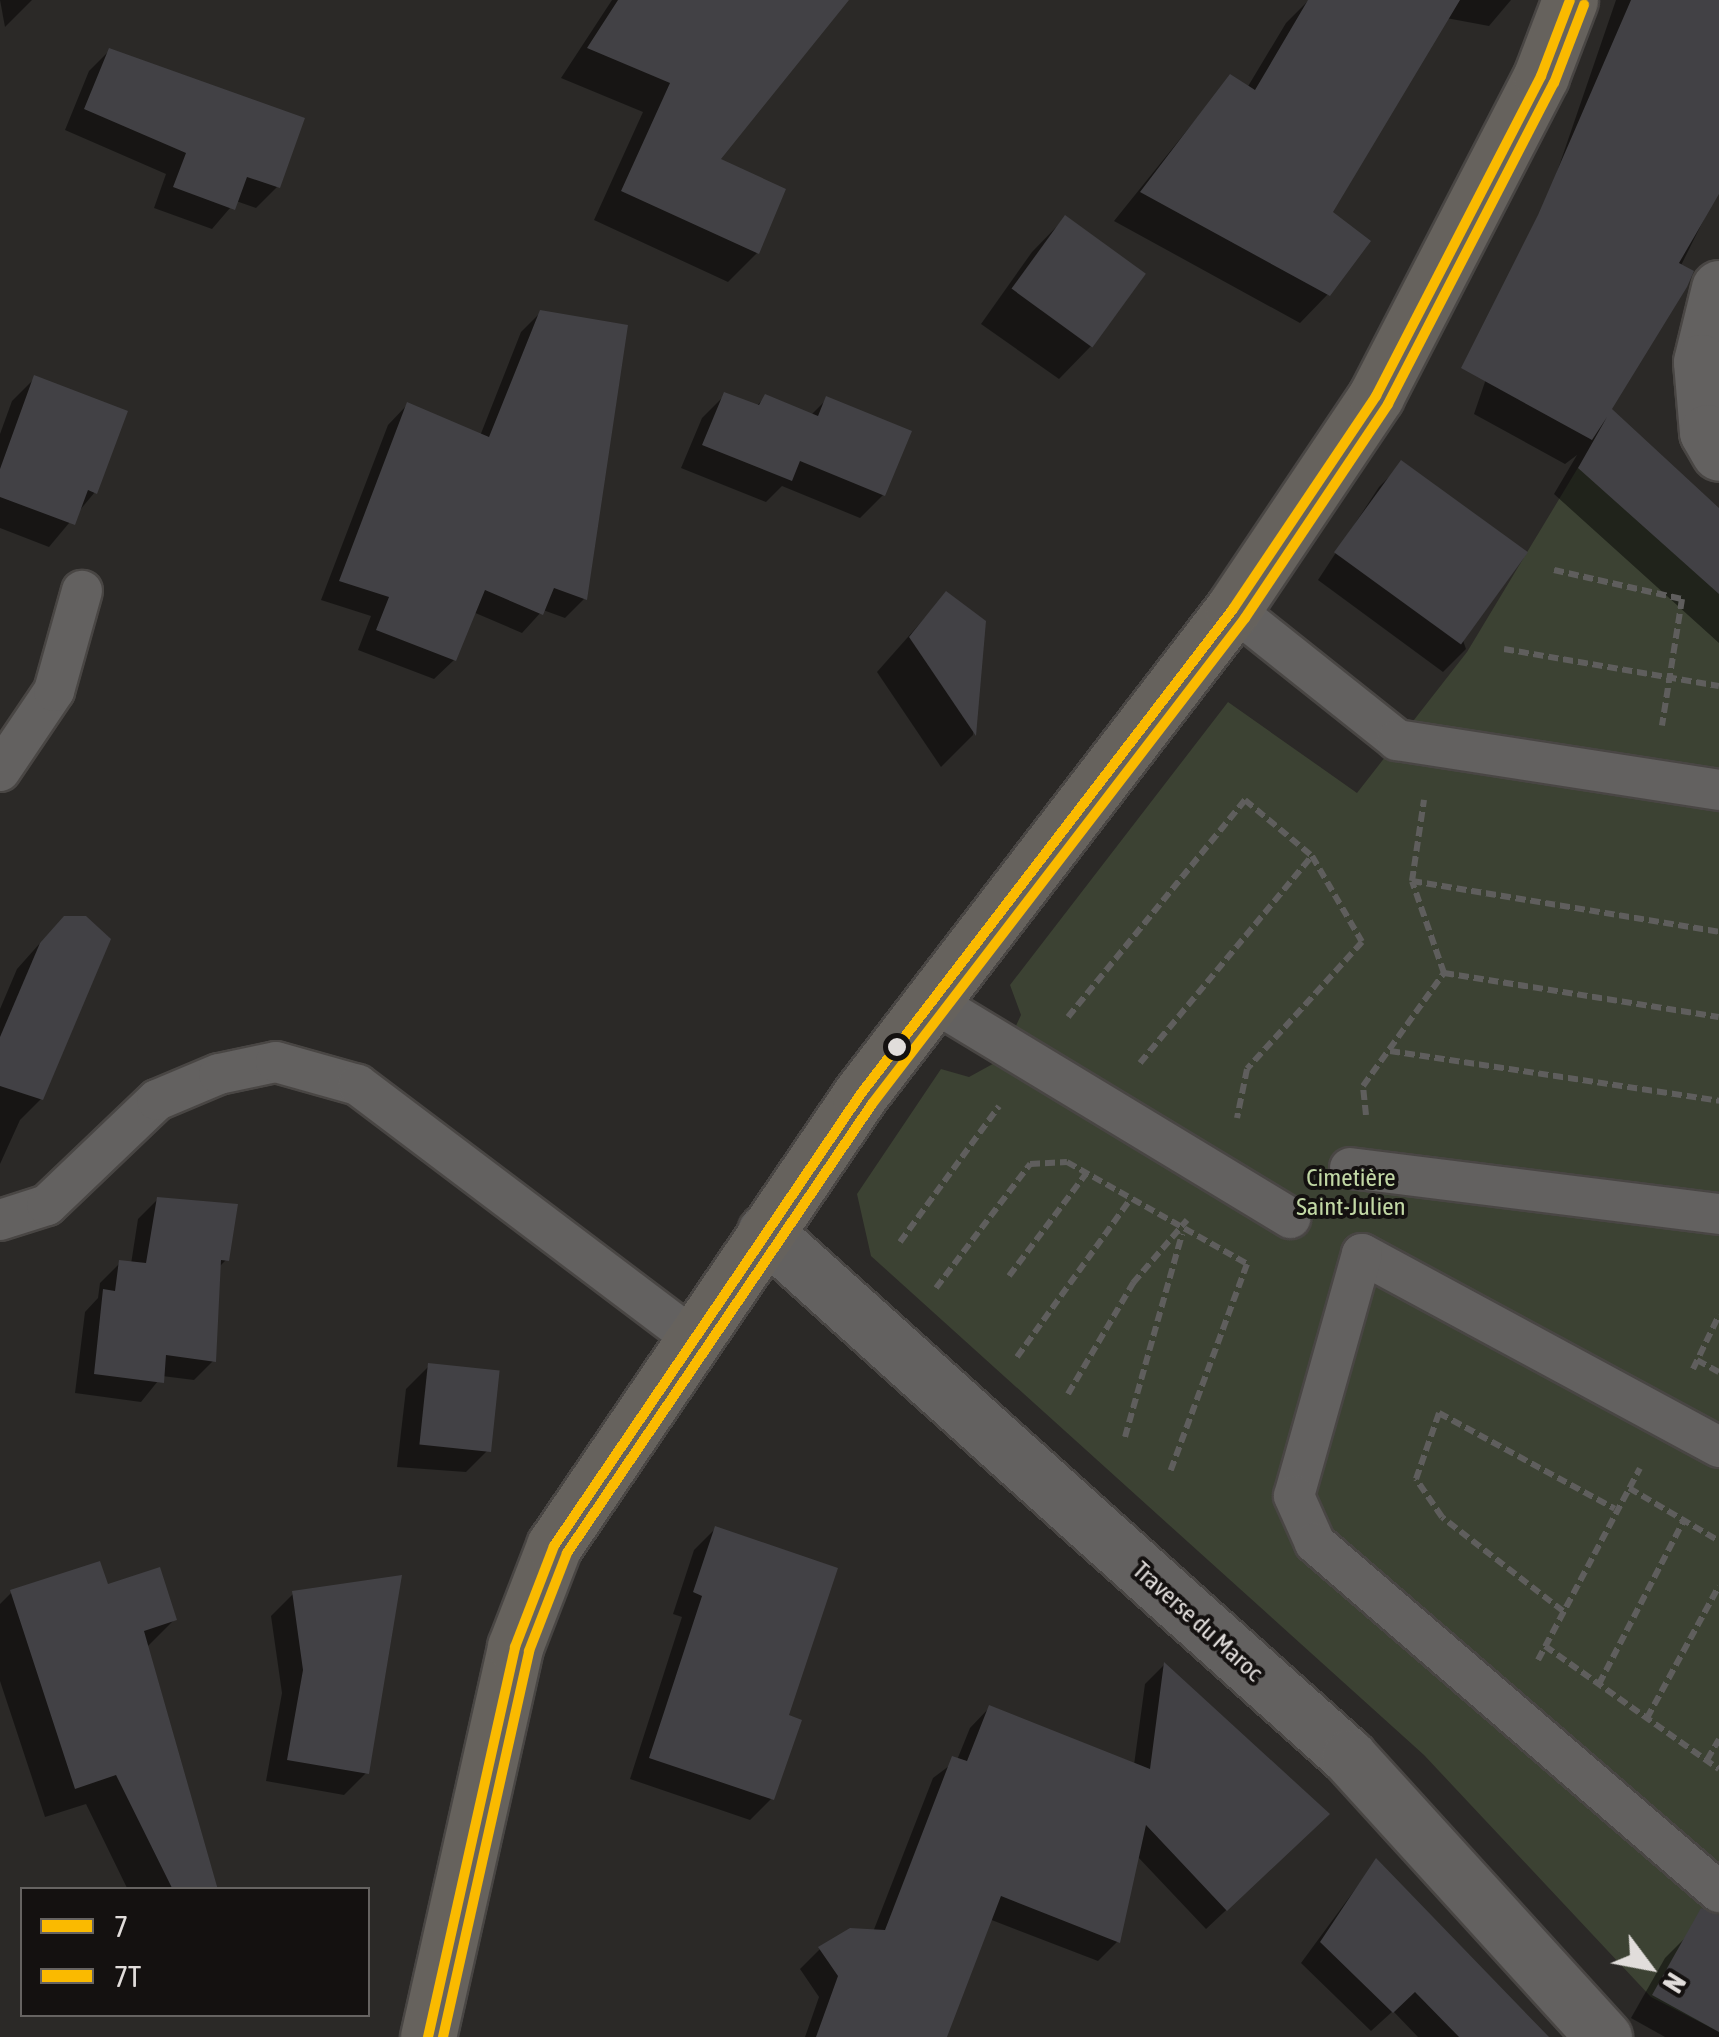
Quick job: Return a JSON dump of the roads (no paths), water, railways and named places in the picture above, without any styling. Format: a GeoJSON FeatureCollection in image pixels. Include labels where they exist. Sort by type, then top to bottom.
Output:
{"type":"FeatureCollection","features":[{"type":"Feature","properties":{"kind":"main road"},"geometry":{"type":"LineString","coordinates":[[428,2037],[515,1647],[554,1546],[766,1232],[932,1002],[1233,609],[1376,396],[1541,76],[1570,0]]}},
{"type":"Feature","properties":{"kind":"street"},"geometry":{"type":"LineString","coordinates":[[1719,288],[1701,362],[1706,432],[1719,453]]}},
{"type":"Feature","properties":{"kind":"street","name":"Traverse du Maroc"},"geometry":{"type":"LineString","coordinates":[[766,1232],[1349,1757],[1604,2037]]}},
{"type":"Feature","properties":{"kind":"lane"},"geometry":{"type":"LineString","coordinates":[[0,771],[54,692],[82,591]]}},
{"type":"Feature","properties":{"kind":"lane"},"geometry":{"type":"LineString","coordinates":[[1233,609],[1397,740],[1719,790]]}},
{"type":"Feature","properties":{"kind":"lane"},"geometry":{"type":"LineString","coordinates":[[932,1002],[1290,1218]]}},
{"type":"Feature","properties":{"kind":"lane"},"geometry":{"type":"LineString","coordinates":[[0,1220],[47,1206],[156,1100],[218,1074],[276,1062],[358,1085],[692,1338]]}},
{"type":"Feature","properties":{"kind":"lane"},"geometry":{"type":"LineString","coordinates":[[1350,1168],[1719,1214]]}},
{"type":"Feature","properties":{"kind":"lane"},"geometry":{"type":"LineString","coordinates":[[1719,1447],[1362,1254],[1294,1496],[1315,1543],[1719,1892]]}},
{"type":"Feature","properties":{"kind":"park label","name":"Cimetière Saint-Julien"},"geometry":{"type":"Point","coordinates":[1351,1192]}}]}
